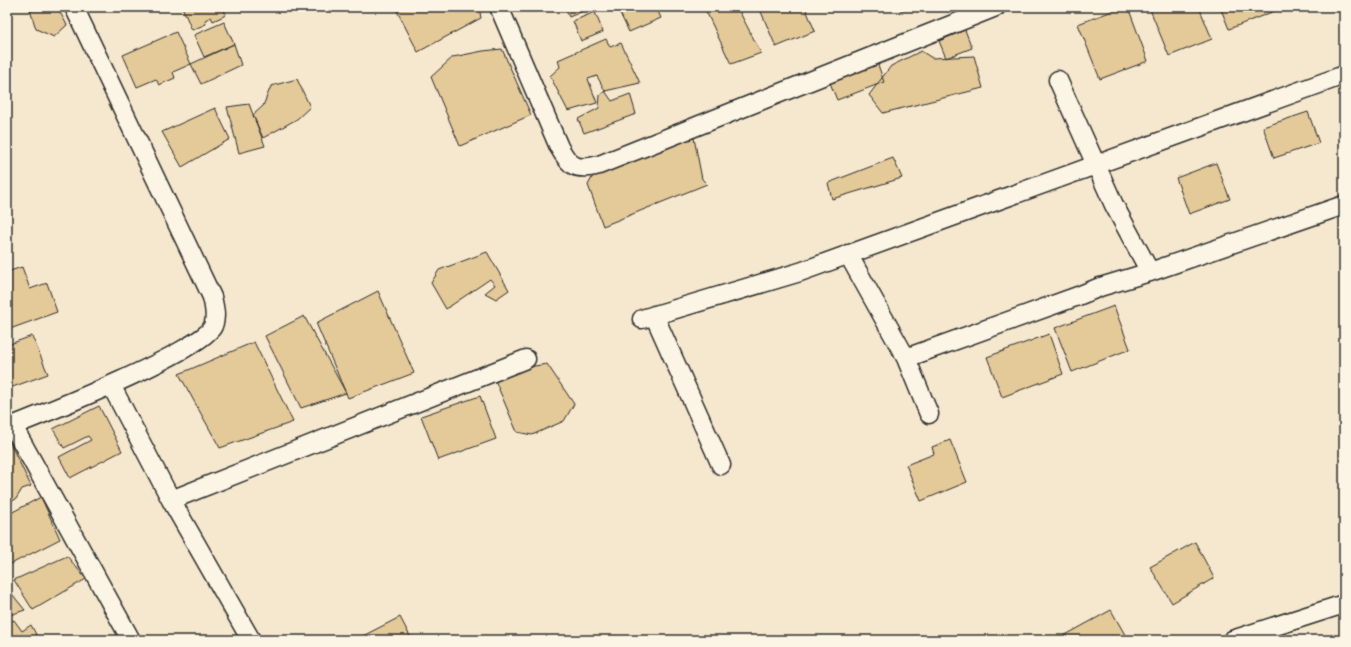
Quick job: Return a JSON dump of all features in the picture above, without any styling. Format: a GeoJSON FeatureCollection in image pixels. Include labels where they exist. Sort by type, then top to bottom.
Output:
{"type":"FeatureCollection","features":[{"type":"Feature","properties":{"kind":"street"},"geometry":{"type":"LineString","coordinates":[[74,7],[212,296],[216,316],[213,327],[199,341],[111,385],[10,427],[132,640]]}},
{"type":"Feature","properties":{"kind":"street"},"geometry":{"type":"LineString","coordinates":[[499,7],[559,147],[570,164],[583,168],[599,165],[996,7]]}},
{"type":"Feature","properties":{"kind":"street"},"geometry":{"type":"LineString","coordinates":[[721,465],[648,317],[800,272],[1344,74]]}},
{"type":"Feature","properties":{"kind":"street"},"geometry":{"type":"LineString","coordinates":[[1058,80],[1114,205],[1150,272]]}},
{"type":"Feature","properties":{"kind":"street"},"geometry":{"type":"LineString","coordinates":[[906,358],[1100,287],[1150,272],[1344,205]]}},
{"type":"Feature","properties":{"kind":"street"},"geometry":{"type":"LineString","coordinates":[[848,254],[906,358],[929,414]]}},
{"type":"Feature","properties":{"kind":"street"},"geometry":{"type":"LineString","coordinates":[[171,500],[526,359]]}},
{"type":"Feature","properties":{"kind":"street"},"geometry":{"type":"LineString","coordinates":[[111,385],[171,500],[251,640]]}},
{"type":"Feature","properties":{"kind":"street"},"geometry":{"type":"LineString","coordinates":[[1232,640],[1344,604]]}},
{"type":"Feature","properties":{"kind":"building"},"geometry":{"type":"Polygon","coordinates":[[[36,7],[57,7],[67,25],[54,37],[36,29],[30,10],[36,7]]]}},
{"type":"Feature","properties":{"kind":"building"},"geometry":{"type":"Polygon","coordinates":[[[182,7],[223,7],[226,15],[213,21],[211,17],[205,20],[206,24],[192,30],[182,7]]]}},
{"type":"Feature","properties":{"kind":"building"},"geometry":{"type":"Polygon","coordinates":[[[395,7],[479,7],[481,18],[418,52],[395,7]]]}},
{"type":"Feature","properties":{"kind":"building"},"geometry":{"type":"Polygon","coordinates":[[[541,7],[552,7],[543,10],[541,7]]]}},
{"type":"Feature","properties":{"kind":"building"},"geometry":{"type":"Polygon","coordinates":[[[565,7],[593,7],[569,17],[565,7]]]}},
{"type":"Feature","properties":{"kind":"building"},"geometry":{"type":"Polygon","coordinates":[[[617,7],[656,7],[661,18],[629,32],[617,7]]]}},
{"type":"Feature","properties":{"kind":"building"},"geometry":{"type":"Polygon","coordinates":[[[704,7],[737,7],[761,53],[731,64],[704,7]]]}},
{"type":"Feature","properties":{"kind":"building"},"geometry":{"type":"Polygon","coordinates":[[[759,7],[805,7],[815,31],[776,47],[759,7]]]}},
{"type":"Feature","properties":{"kind":"building"},"geometry":{"type":"Polygon","coordinates":[[[899,7],[912,7],[901,11],[899,7]]]}},
{"type":"Feature","properties":{"kind":"building"},"geometry":{"type":"Polygon","coordinates":[[[1123,7],[1128,7],[1148,61],[1100,79],[1078,24],[1123,7]]]}},
{"type":"Feature","properties":{"kind":"building"},"geometry":{"type":"Polygon","coordinates":[[[1149,7],[1199,7],[1212,39],[1169,56],[1149,7]]]}},
{"type":"Feature","properties":{"kind":"building"},"geometry":{"type":"Polygon","coordinates":[[[1220,7],[1276,7],[1277,10],[1229,29],[1220,7]]]}},
{"type":"Feature","properties":{"kind":"building"},"geometry":{"type":"Polygon","coordinates":[[[595,12],[603,32],[581,41],[573,21],[595,12]]]}},
{"type":"Feature","properties":{"kind":"building"},"geometry":{"type":"Polygon","coordinates":[[[1344,21],[1344,34],[1340,23],[1344,21]]]}},
{"type":"Feature","properties":{"kind":"building"},"geometry":{"type":"Polygon","coordinates":[[[224,22],[234,44],[204,57],[194,35],[224,22]]]}},
{"type":"Feature","properties":{"kind":"building"},"geometry":{"type":"Polygon","coordinates":[[[965,30],[972,48],[946,58],[939,41],[965,30]]]}},
{"type":"Feature","properties":{"kind":"building"},"geometry":{"type":"Polygon","coordinates":[[[176,32],[191,64],[173,72],[175,78],[159,85],[156,79],[137,87],[123,55],[176,32]]]}},
{"type":"Feature","properties":{"kind":"building"},"geometry":{"type":"Polygon","coordinates":[[[606,39],[610,47],[621,43],[640,83],[605,91],[597,76],[588,79],[597,103],[568,111],[550,76],[560,67],[558,60],[606,39]]]}},
{"type":"Feature","properties":{"kind":"building"},"geometry":{"type":"Polygon","coordinates":[[[234,44],[241,65],[201,84],[191,64],[234,44]]]}},
{"type":"Feature","properties":{"kind":"building"},"geometry":{"type":"Polygon","coordinates":[[[502,49],[531,115],[460,146],[431,77],[453,57],[502,49]]]}},
{"type":"Feature","properties":{"kind":"building"},"geometry":{"type":"Polygon","coordinates":[[[921,51],[932,58],[974,56],[983,88],[883,113],[869,95],[891,66],[921,51]]]}},
{"type":"Feature","properties":{"kind":"building"},"geometry":{"type":"Polygon","coordinates":[[[876,59],[884,82],[837,100],[828,78],[876,59]]]}},
{"type":"Feature","properties":{"kind":"building"},"geometry":{"type":"Polygon","coordinates":[[[297,79],[310,107],[297,119],[263,138],[253,115],[263,106],[271,86],[297,79]]]}},
{"type":"Feature","properties":{"kind":"building"},"geometry":{"type":"Polygon","coordinates":[[[605,91],[612,101],[630,94],[636,114],[584,133],[578,119],[599,108],[600,95],[605,91]]]}},
{"type":"Feature","properties":{"kind":"building"},"geometry":{"type":"Polygon","coordinates":[[[249,104],[265,146],[239,153],[227,107],[249,104]]]}},
{"type":"Feature","properties":{"kind":"building"},"geometry":{"type":"Polygon","coordinates":[[[215,108],[230,139],[182,167],[162,132],[215,108]]]}},
{"type":"Feature","properties":{"kind":"building"},"geometry":{"type":"Polygon","coordinates":[[[1308,112],[1319,143],[1274,158],[1263,127],[1308,112]]]}},
{"type":"Feature","properties":{"kind":"building"},"geometry":{"type":"Polygon","coordinates":[[[694,138],[702,179],[707,184],[603,226],[588,185],[599,165],[694,138]]]}},
{"type":"Feature","properties":{"kind":"building"},"geometry":{"type":"Polygon","coordinates":[[[893,158],[902,178],[832,199],[828,183],[893,158]]]}},
{"type":"Feature","properties":{"kind":"building"},"geometry":{"type":"Polygon","coordinates":[[[1216,163],[1230,199],[1189,214],[1176,178],[1216,163]]]}},
{"type":"Feature","properties":{"kind":"building"},"geometry":{"type":"Polygon","coordinates":[[[487,252],[509,290],[496,299],[485,293],[495,285],[490,279],[446,309],[431,283],[439,270],[487,252]]]}},
{"type":"Feature","properties":{"kind":"building"},"geometry":{"type":"Polygon","coordinates":[[[22,267],[30,289],[47,283],[57,312],[7,330],[7,272],[22,267]]]}},
{"type":"Feature","properties":{"kind":"building"},"geometry":{"type":"Polygon","coordinates":[[[378,291],[414,373],[348,398],[316,323],[378,291]]]}},
{"type":"Feature","properties":{"kind":"building"},"geometry":{"type":"Polygon","coordinates":[[[1114,306],[1130,349],[1072,372],[1055,328],[1114,306]]]}},
{"type":"Feature","properties":{"kind":"building"},"geometry":{"type":"Polygon","coordinates":[[[304,316],[346,393],[301,408],[265,336],[304,316]]]}},
{"type":"Feature","properties":{"kind":"building"},"geometry":{"type":"Polygon","coordinates":[[[1049,334],[1063,374],[1002,397],[987,357],[1049,334]]]}},
{"type":"Feature","properties":{"kind":"building"},"geometry":{"type":"Polygon","coordinates":[[[32,336],[48,374],[7,389],[7,345],[32,336]]]}},
{"type":"Feature","properties":{"kind":"building"},"geometry":{"type":"Polygon","coordinates":[[[254,342],[293,422],[220,448],[179,374],[254,342]]]}},
{"type":"Feature","properties":{"kind":"building"},"geometry":{"type":"Polygon","coordinates":[[[547,364],[574,404],[564,421],[532,435],[517,432],[492,373],[547,364]]]}},
{"type":"Feature","properties":{"kind":"building"},"geometry":{"type":"Polygon","coordinates":[[[480,396],[496,439],[438,460],[421,416],[480,396]]]}},
{"type":"Feature","properties":{"kind":"building"},"geometry":{"type":"Polygon","coordinates":[[[99,406],[122,451],[70,478],[59,457],[91,440],[88,436],[64,448],[53,429],[99,406]]]}},
{"type":"Feature","properties":{"kind":"building"},"geometry":{"type":"Polygon","coordinates":[[[950,440],[967,482],[921,501],[906,465],[934,454],[932,447],[950,440]]]}},
{"type":"Feature","properties":{"kind":"building"},"geometry":{"type":"Polygon","coordinates":[[[9,441],[31,486],[22,489],[16,499],[7,504],[7,442],[9,441]]]}},
{"type":"Feature","properties":{"kind":"building"},"geometry":{"type":"Polygon","coordinates":[[[41,497],[60,539],[9,565],[7,561],[7,515],[41,497]]]}},
{"type":"Feature","properties":{"kind":"building"},"geometry":{"type":"Polygon","coordinates":[[[1195,542],[1214,578],[1172,603],[1150,567],[1195,542]]]}},
{"type":"Feature","properties":{"kind":"building"},"geometry":{"type":"Polygon","coordinates":[[[67,556],[86,579],[33,610],[14,580],[67,556]]]}},
{"type":"Feature","properties":{"kind":"building"},"geometry":{"type":"Polygon","coordinates":[[[7,588],[25,610],[7,616],[7,588]]]}},
{"type":"Feature","properties":{"kind":"building"},"geometry":{"type":"Polygon","coordinates":[[[1111,610],[1128,640],[1061,640],[1060,638],[1111,610]]]}},
{"type":"Feature","properties":{"kind":"building"},"geometry":{"type":"Polygon","coordinates":[[[400,617],[412,640],[355,640],[400,617]]]}},
{"type":"Feature","properties":{"kind":"building"},"geometry":{"type":"Polygon","coordinates":[[[14,620],[22,631],[31,625],[39,640],[7,640],[7,623],[14,620]]]}}]}
